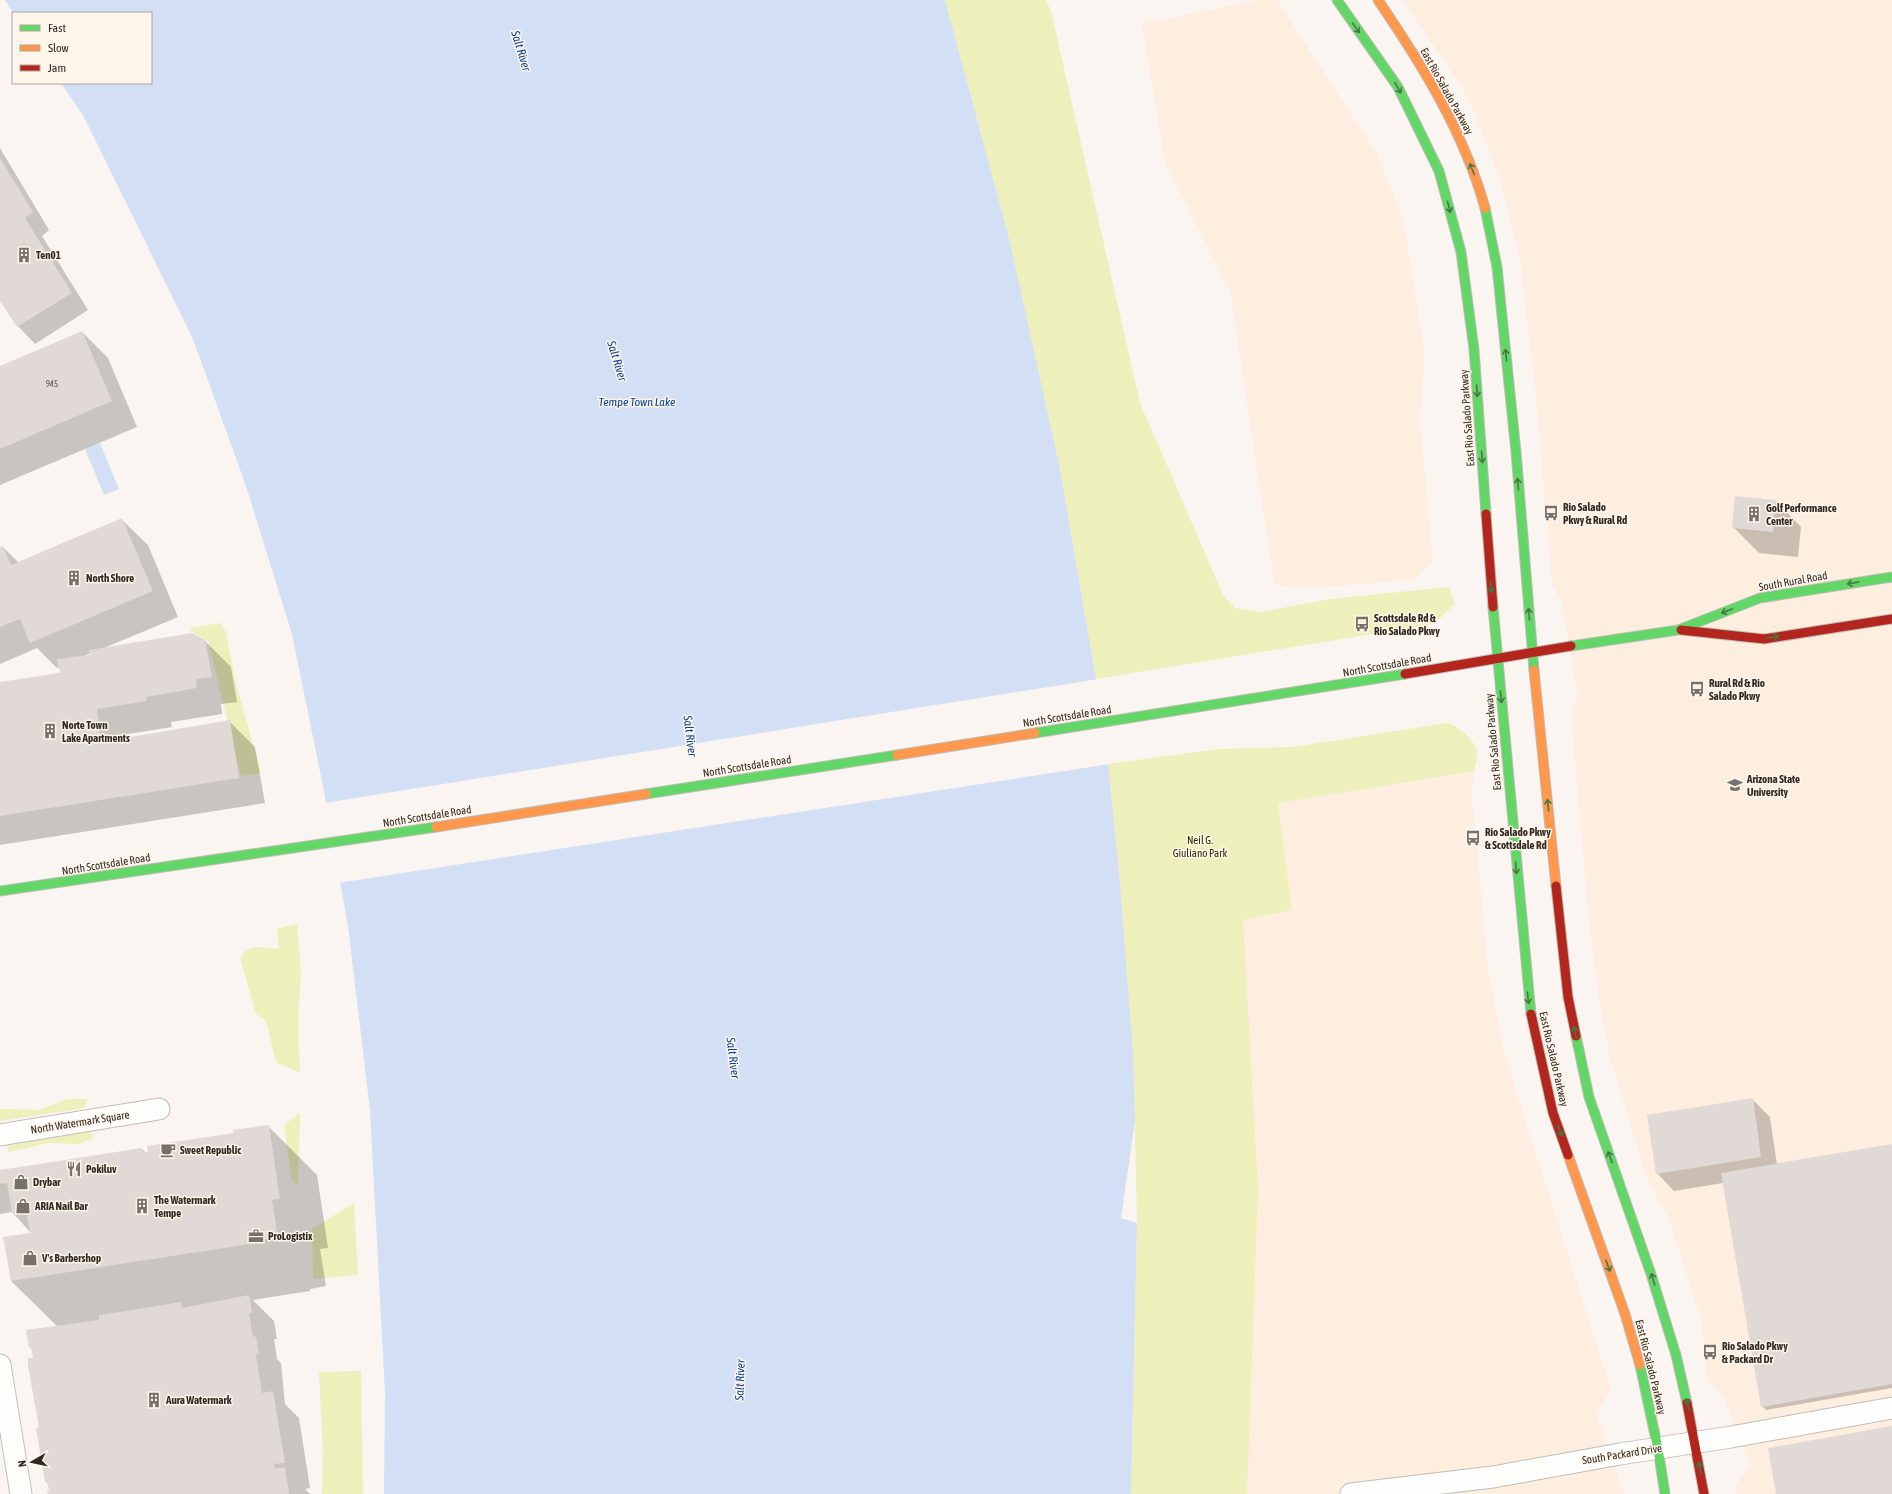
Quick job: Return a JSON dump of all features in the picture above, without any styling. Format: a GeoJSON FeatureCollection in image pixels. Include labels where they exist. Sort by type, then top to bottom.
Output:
{"type":"FeatureCollection","features":[{"type":"Feature","properties":{"kind":"main road","name":"East Rio Salado Parkway"},"geometry":{"type":"LineString","coordinates":[[1337,0],[1398,87],[1439,171],[1461,252],[1474,349],[1497,658],[1529,1003],[1553,1113],[1625,1314],[1640,1366],[1658,1448],[1665,1494]]}},
{"type":"Feature","properties":{"kind":"main road","name":"East Rio Salado Parkway"},"geometry":{"type":"LineString","coordinates":[[1378,0],[1407,43],[1447,114],[1464,148],[1486,213],[1499,282],[1516,452],[1532,652],[1568,997],[1588,1097],[1651,1274],[1672,1340],[1686,1397],[1704,1494]]}},
{"type":"Feature","properties":{"kind":"main road","name":"South Rural Road"},"geometry":{"type":"LineString","coordinates":[[1497,658],[1678,630],[1760,598],[1892,577]]}},
{"type":"Feature","properties":{"kind":"main road","name":"South Rural Road"},"geometry":{"type":"LineString","coordinates":[[1678,630],[1764,639],[1892,619]]}},
{"type":"Feature","properties":{"kind":"main road","name":"North Scottsdale Road"},"geometry":{"type":"LineString","coordinates":[[0,891],[22,889],[394,833],[1314,690],[1497,658]]}},
{"type":"Feature","properties":{"kind":"street","name":"North Watermark Square"},"geometry":{"type":"LineString","coordinates":[[0,1135],[159,1109]]}},
{"type":"Feature","properties":{"kind":"street"},"geometry":{"type":"LineString","coordinates":[[0,1365],[21,1494]]}},
{"type":"Feature","properties":{"kind":"street","name":"South Packard Drive"},"geometry":{"type":"LineString","coordinates":[[1351,1494],[1493,1477],[1892,1408]]}},
{"type":"Feature","properties":{"kind":"shaded area"},"geometry":{"type":"Polygon","coordinates":[[[1258,0],[1277,0],[1377,154],[1403,218],[1425,353],[1420,421],[1433,563],[1413,580],[1295,589],[1274,583],[1230,290],[1165,162],[1142,24],[1258,0]]]}},
{"type":"Feature","properties":{"kind":"shaded area","name":"Arizona State University"},"geometry":{"type":"Polygon","coordinates":[[[1403,0],[1892,0],[1892,1494],[1737,1494],[1736,1485],[1750,1465],[1723,1395],[1707,1381],[1702,1324],[1670,1221],[1648,1182],[1609,1054],[1599,999],[1588,912],[1571,710],[1578,698],[1561,599],[1552,585],[1536,396],[1521,267],[1508,209],[1497,172],[1477,119],[1461,86],[1403,0]]]}},
{"type":"Feature","properties":{"kind":"shaded area"},"geometry":{"type":"Polygon","coordinates":[[[1474,771],[1472,797],[1488,968],[1501,1037],[1510,1072],[1611,1390],[1596,1413],[1624,1494],[1247,1494],[1243,920],[1292,909],[1278,803],[1474,771]]]}},
{"type":"Feature","properties":{"kind":"green space"},"geometry":{"type":"Polygon","coordinates":[[[945,0],[1046,0],[1051,11],[1140,403],[1223,595],[1235,608],[1260,612],[1330,599],[1449,587],[1455,604],[1434,624],[1096,679],[1059,464],[1010,242],[945,0]]]}},
{"type":"Feature","properties":{"kind":"green space"},"geometry":{"type":"Polygon","coordinates":[[[220,623],[226,632],[236,684],[261,773],[241,776],[208,641],[191,631],[190,628],[220,623]]]}},
{"type":"Feature","properties":{"kind":"green space","name":"Neil G. Giuliano Park"},"geometry":{"type":"Polygon","coordinates":[[[1447,723],[1462,731],[1474,745],[1477,755],[1474,771],[1278,803],[1292,910],[1243,920],[1258,1189],[1247,1494],[1131,1494],[1137,1223],[1133,1051],[1119,871],[1108,764],[1219,749],[1293,747],[1447,723]]]}},
{"type":"Feature","properties":{"kind":"green space"},"geometry":{"type":"Polygon","coordinates":[[[297,924],[301,972],[298,1024],[300,1073],[276,1062],[266,1021],[256,1014],[241,961],[242,955],[250,949],[262,947],[279,949],[277,929],[297,924]]]}},
{"type":"Feature","properties":{"kind":"green space"},"geometry":{"type":"Polygon","coordinates":[[[68,1099],[88,1099],[84,1108],[0,1121],[0,1109],[38,1110],[68,1099]]]}},
{"type":"Feature","properties":{"kind":"green space"},"geometry":{"type":"Polygon","coordinates":[[[300,1113],[298,1185],[292,1181],[284,1125],[300,1113]]]}},
{"type":"Feature","properties":{"kind":"green space"},"geometry":{"type":"Polygon","coordinates":[[[86,1131],[91,1133],[94,1138],[78,1144],[49,1143],[8,1152],[7,1143],[86,1131]]]}},
{"type":"Feature","properties":{"kind":"green space"},"geometry":{"type":"Polygon","coordinates":[[[354,1203],[358,1275],[313,1279],[312,1229],[354,1203]]]}},
{"type":"Feature","properties":{"kind":"green space"},"geometry":{"type":"Polygon","coordinates":[[[361,1371],[363,1494],[322,1494],[323,1453],[319,1372],[361,1371]]]}},
{"type":"Feature","properties":{"kind":"water","name":"Tempe Town Lake"},"geometry":{"type":"Polygon","coordinates":[[[5,0],[945,0],[1010,242],[1059,464],[1096,679],[1108,764],[1119,871],[1133,1051],[1135,1121],[1121,1218],[1137,1223],[1131,1494],[384,1494],[385,1393],[370,1110],[348,926],[324,791],[292,634],[246,486],[193,339],[83,115],[62,84],[152,84],[152,12],[12,12],[5,0]]]}},
{"type":"Feature","properties":{"kind":"water"},"geometry":{"type":"Polygon","coordinates":[[[100,443],[119,489],[104,495],[85,449],[100,443]]]}},
{"type":"Feature","properties":{"kind":"pier"},"geometry":{"type":"Polygon","coordinates":[[[1098,679],[1110,764],[338,883],[324,803],[1098,679]]]}},
{"type":"Feature","properties":{"kind":"building","name":"Ten01"},"geometry":{"type":"Polygon","coordinates":[[[0,158],[33,212],[25,218],[72,293],[17,327],[0,301],[0,158]]]}},
{"type":"Feature","properties":{"kind":"building"},"geometry":{"type":"Polygon","coordinates":[[[82,331],[112,401],[0,449],[0,366],[82,331]]]}},
{"type":"Feature","properties":{"kind":"building","name":"Golf Performance Center"},"geometry":{"type":"Polygon","coordinates":[[[1735,496],[1776,500],[1773,532],[1732,528],[1735,496]]]}},
{"type":"Feature","properties":{"kind":"building","name":"North Shore"},"geometry":{"type":"Polygon","coordinates":[[[122,518],[153,591],[30,643],[20,619],[0,627],[0,547],[3,546],[11,565],[122,518]]]}},
{"type":"Feature","properties":{"kind":"building","name":"Norte Town Lake Apartments"},"geometry":{"type":"Polygon","coordinates":[[[192,633],[205,640],[212,677],[196,679],[197,688],[146,697],[147,701],[97,709],[101,742],[230,720],[239,778],[0,816],[0,682],[60,673],[57,659],[90,655],[89,650],[192,633]]]}},
{"type":"Feature","properties":{"kind":"building"},"geometry":{"type":"Polygon","coordinates":[[[1753,1098],[1761,1157],[1656,1174],[1647,1115],[1753,1098]]]}},
{"type":"Feature","properties":{"kind":"building","name":"The Watermark Tempe"},"geometry":{"type":"Polygon","coordinates":[[[269,1125],[280,1199],[272,1200],[278,1238],[262,1240],[262,1242],[11,1281],[3,1237],[30,1233],[26,1211],[12,1213],[7,1183],[0,1184],[0,1170],[142,1148],[143,1152],[148,1152],[147,1146],[234,1133],[233,1130],[269,1125]]]}},
{"type":"Feature","properties":{"kind":"building"},"geometry":{"type":"Polygon","coordinates":[[[1892,1144],[1892,1384],[1761,1407],[1721,1173],[1892,1144]]]}},
{"type":"Feature","properties":{"kind":"building","name":"Aura Watermark"},"geometry":{"type":"Polygon","coordinates":[[[249,1295],[252,1313],[249,1313],[253,1337],[256,1336],[259,1354],[256,1355],[262,1393],[273,1391],[285,1463],[274,1464],[275,1469],[285,1467],[289,1494],[48,1494],[47,1491],[49,1490],[47,1482],[45,1482],[36,1428],[39,1427],[28,1366],[28,1358],[33,1358],[31,1347],[29,1348],[26,1330],[99,1320],[99,1315],[181,1302],[182,1308],[249,1295]]]}},
{"type":"Feature","properties":{"kind":"building"},"geometry":{"type":"Polygon","coordinates":[[[1892,1426],[1892,1494],[1776,1494],[1768,1448],[1892,1426]]]}},
{"type":"Feature","properties":{"kind":"traffic: fast"},"geometry":{"type":"LineString","coordinates":[[1337,0],[1398,87],[1439,171],[1461,252],[1474,349],[1486,514]]}},
{"type":"Feature","properties":{"kind":"traffic: fast"},"geometry":{"type":"LineString","coordinates":[[1485,208],[1497,267],[1516,452],[1534,670]]}},
{"type":"Feature","properties":{"kind":"traffic: fast"},"geometry":{"type":"LineString","coordinates":[[1571,646],[1678,630],[1760,598],[1892,577]]}},
{"type":"Feature","properties":{"kind":"traffic: fast"},"geometry":{"type":"LineString","coordinates":[[1493,607],[1531,1014]]}},
{"type":"Feature","properties":{"kind":"traffic: fast"},"geometry":{"type":"LineString","coordinates":[[1035,733],[1405,674]]}},
{"type":"Feature","properties":{"kind":"traffic: fast"},"geometry":{"type":"LineString","coordinates":[[646,794],[897,755]]}},
{"type":"Feature","properties":{"kind":"traffic: fast"},"geometry":{"type":"LineString","coordinates":[[0,891],[436,827]]}},
{"type":"Feature","properties":{"kind":"traffic: fast"},"geometry":{"type":"LineString","coordinates":[[1576,1036],[1589,1097],[1651,1274],[1676,1355],[1687,1403]]}},
{"type":"Feature","properties":{"kind":"traffic: fast"},"geometry":{"type":"LineString","coordinates":[[1640,1365],[1658,1449],[1665,1494]]}},
{"type":"Feature","properties":{"kind":"traffic: slow"},"geometry":{"type":"LineString","coordinates":[[1378,0],[1426,74],[1454,126],[1466,153],[1485,208]]}},
{"type":"Feature","properties":{"kind":"traffic: slow"},"geometry":{"type":"LineString","coordinates":[[1534,670],[1556,886]]}},
{"type":"Feature","properties":{"kind":"traffic: slow"},"geometry":{"type":"LineString","coordinates":[[897,755],[1035,733]]}},
{"type":"Feature","properties":{"kind":"traffic: slow"},"geometry":{"type":"LineString","coordinates":[[436,827],[646,794]]}},
{"type":"Feature","properties":{"kind":"traffic: slow"},"geometry":{"type":"LineString","coordinates":[[1568,1155],[1625,1314],[1640,1365]]}},
{"type":"Feature","properties":{"kind":"traffic: jam"},"geometry":{"type":"LineString","coordinates":[[1486,514],[1493,607]]}},
{"type":"Feature","properties":{"kind":"traffic: jam"},"geometry":{"type":"LineString","coordinates":[[1681,630],[1764,639],[1892,619]]}},
{"type":"Feature","properties":{"kind":"traffic: jam"},"geometry":{"type":"LineString","coordinates":[[1405,674],[1571,646]]}},
{"type":"Feature","properties":{"kind":"traffic: jam"},"geometry":{"type":"LineString","coordinates":[[1556,886],[1568,997],[1576,1036]]}},
{"type":"Feature","properties":{"kind":"traffic: jam"},"geometry":{"type":"LineString","coordinates":[[1531,1014],[1553,1113],[1568,1155]]}},
{"type":"Feature","properties":{"kind":"traffic: jam"},"geometry":{"type":"LineString","coordinates":[[1687,1403],[1704,1494]]}},
{"type":"Feature","properties":{"kind":"place","name":"Ten01"},"geometry":{"type":"Point","coordinates":[24,255]}},
{"type":"Feature","properties":{"kind":"place","name":"Rio Salado Pkwy & Rural Rd"},"geometry":{"type":"Point","coordinates":[1551,513]}},
{"type":"Feature","properties":{"kind":"place","name":"Golf Performance Center"},"geometry":{"type":"Point","coordinates":[1754,514]}},
{"type":"Feature","properties":{"kind":"place","name":"North Shore"},"geometry":{"type":"Point","coordinates":[74,578]}},
{"type":"Feature","properties":{"kind":"place","name":"Scottsdale Rd & Rio Salado Pkwy"},"geometry":{"type":"Point","coordinates":[1362,624]}},
{"type":"Feature","properties":{"kind":"place","name":"Rural Rd & Rio Salado Pkwy"},"geometry":{"type":"Point","coordinates":[1697,689]}},
{"type":"Feature","properties":{"kind":"place","name":"Norte Town Lake Apartments"},"geometry":{"type":"Point","coordinates":[50,731]}},
{"type":"Feature","properties":{"kind":"place","name":"Arizona State University"},"geometry":{"type":"Point","coordinates":[1735,785]}},
{"type":"Feature","properties":{"kind":"place","name":"Rio Salado Pkwy & Scottsdale Rd"},"geometry":{"type":"Point","coordinates":[1473,838]}},
{"type":"Feature","properties":{"kind":"place","name":"Sweet Republic"},"geometry":{"type":"Point","coordinates":[168,1150]}},
{"type":"Feature","properties":{"kind":"place","name":"Pokiluv"},"geometry":{"type":"Point","coordinates":[74,1169]}},
{"type":"Feature","properties":{"kind":"place","name":"Drybar"},"geometry":{"type":"Point","coordinates":[21,1182]}},
{"type":"Feature","properties":{"kind":"place","name":"ARIA Nail Bar"},"geometry":{"type":"Point","coordinates":[23,1206]}},
{"type":"Feature","properties":{"kind":"place","name":"The Watermark Tempe"},"geometry":{"type":"Point","coordinates":[142,1206]}},
{"type":"Feature","properties":{"kind":"place","name":"ProLogistix"},"geometry":{"type":"Point","coordinates":[256,1236]}},
{"type":"Feature","properties":{"kind":"place","name":"V's Barbershop"},"geometry":{"type":"Point","coordinates":[30,1258]}},
{"type":"Feature","properties":{"kind":"place","name":"Rio Salado Pkwy & Packard Dr"},"geometry":{"type":"Point","coordinates":[1710,1352]}},
{"type":"Feature","properties":{"kind":"place","name":"Aura Watermark"},"geometry":{"type":"Point","coordinates":[154,1400]}},
{"type":"Feature","properties":{"kind":"water label","name":"Salt River"},"geometry":{"type":"Point","coordinates":[521,51]}},
{"type":"Feature","properties":{"kind":"water label","name":"Salt River"},"geometry":{"type":"Point","coordinates":[617,361]}},
{"type":"Feature","properties":{"kind":"water label","name":"Salt River"},"geometry":{"type":"Point","coordinates":[690,736]}},
{"type":"Feature","properties":{"kind":"water label","name":"Salt River"},"geometry":{"type":"Point","coordinates":[733,1058]}},
{"type":"Feature","properties":{"kind":"water label","name":"Salt River"},"geometry":{"type":"Point","coordinates":[740,1380]}}]}
